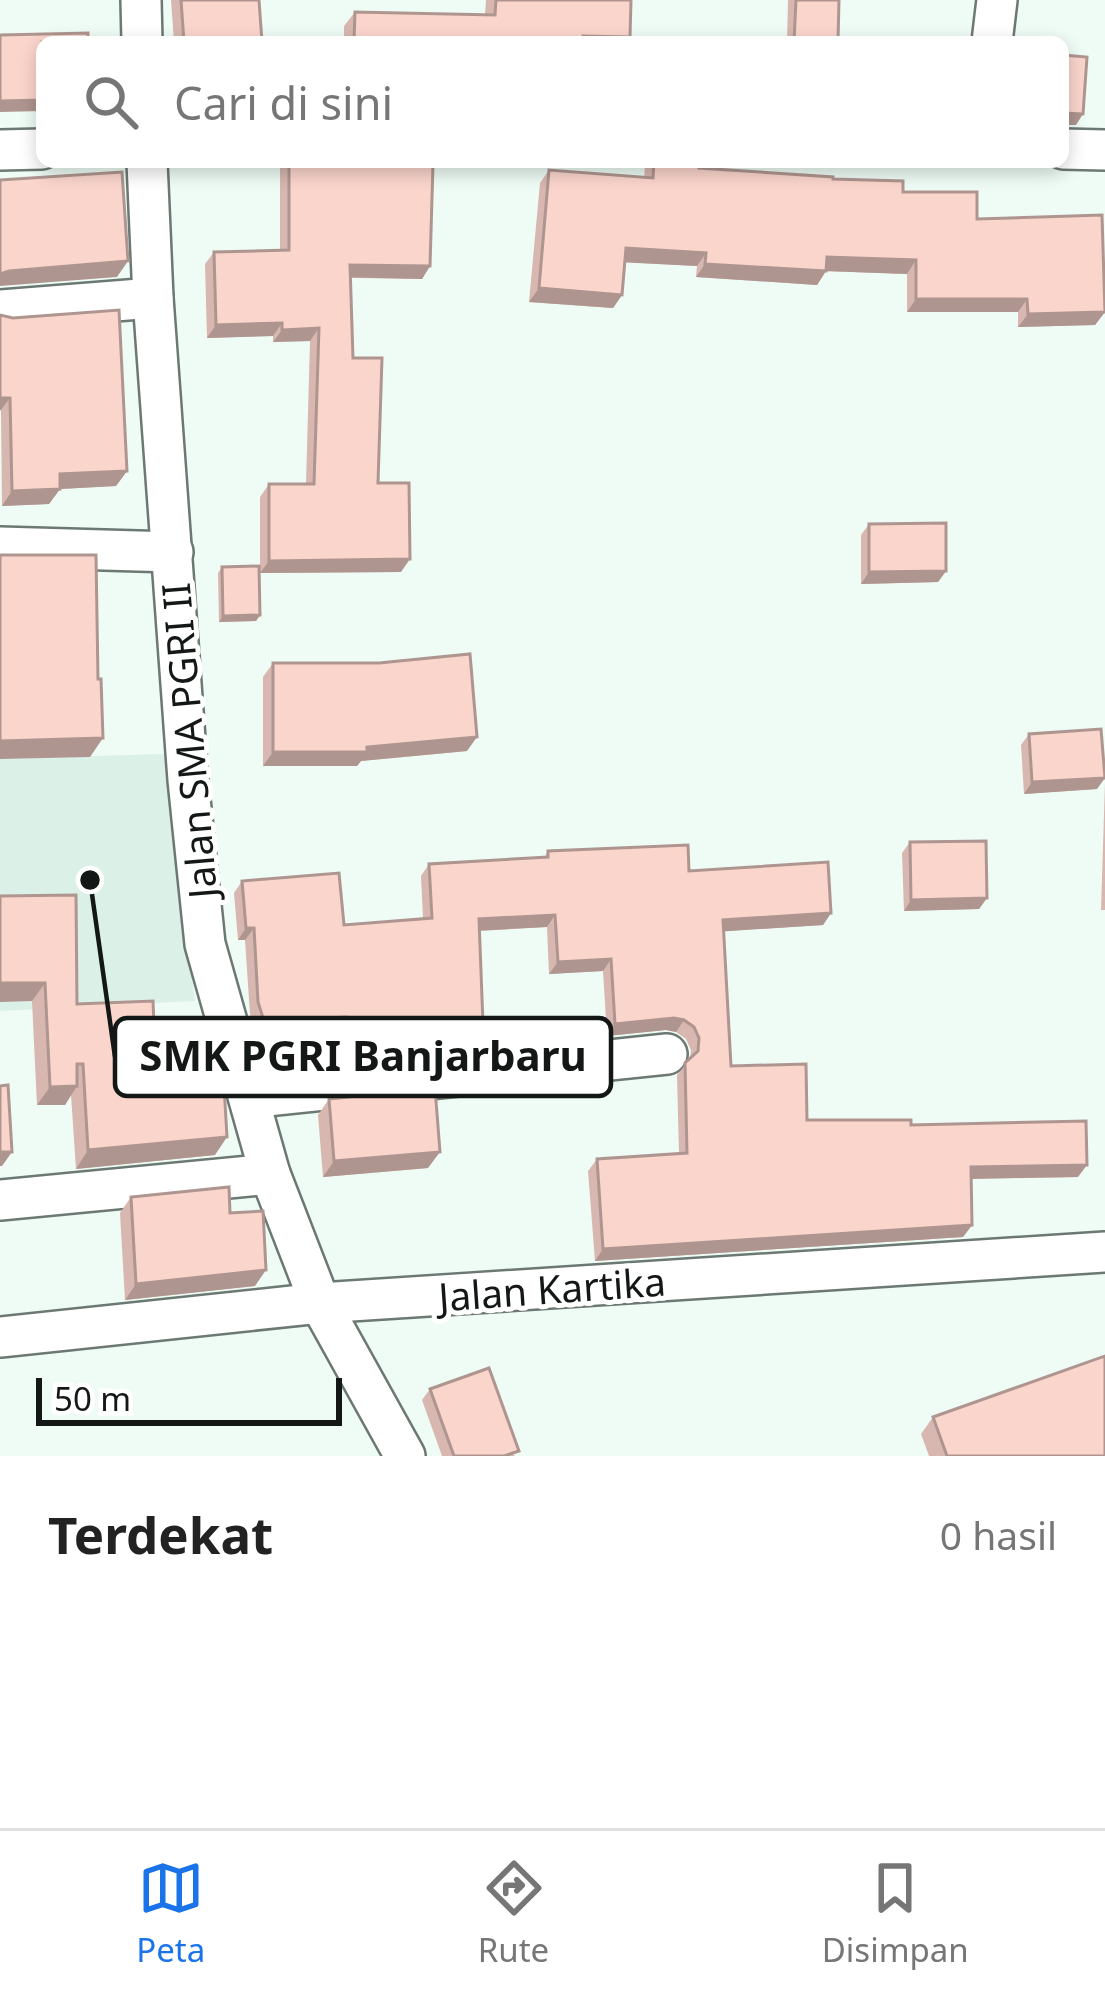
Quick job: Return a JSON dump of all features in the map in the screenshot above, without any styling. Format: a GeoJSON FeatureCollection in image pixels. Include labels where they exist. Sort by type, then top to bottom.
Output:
{"type":"FeatureCollection","features":[{"type":"Feature","properties":{"kind":"street"},"geometry":{"type":"LineString","coordinates":[[141,0],[142,36]]}},
{"type":"Feature","properties":{"kind":"street"},"geometry":{"type":"LineString","coordinates":[[993,36],[997,0]]}},
{"type":"Feature","properties":{"kind":"street"},"geometry":{"type":"LineString","coordinates":[[0,150],[36,148]]}},
{"type":"Feature","properties":{"kind":"street"},"geometry":{"type":"LineString","coordinates":[[1069,149],[1105,150]]}},
{"type":"Feature","properties":{"kind":"street","name":"Jalan SMA PGRI II"},"geometry":{"type":"LineString","coordinates":[[147,168],[152,298],[205,944],[270,1174],[320,1303],[405,1456]]}},
{"type":"Feature","properties":{"kind":"street"},"geometry":{"type":"LineString","coordinates":[[0,310],[152,298]]}},
{"type":"Feature","properties":{"kind":"street"},"geometry":{"type":"LineString","coordinates":[[0,547],[173,552]]}},
{"type":"Feature","properties":{"kind":"street"},"geometry":{"type":"LineString","coordinates":[[249,1098],[667,1054]]}},
{"type":"Feature","properties":{"kind":"street"},"geometry":{"type":"LineString","coordinates":[[0,1200],[270,1174]]}},
{"type":"Feature","properties":{"kind":"street","name":"Jalan Kartika"},"geometry":{"type":"LineString","coordinates":[[0,1337],[320,1303],[1105,1252]]}},
{"type":"Feature","properties":{"kind":"shaded area"},"geometry":{"type":"Polygon","coordinates":[[[164,754],[195,1001],[0,1011],[0,759],[164,754]]]}},
{"type":"Feature","properties":{"kind":"building"},"geometry":{"type":"Polygon","coordinates":[[[181,0],[259,0],[262,36],[184,36],[181,0]]]}},
{"type":"Feature","properties":{"kind":"building"},"geometry":{"type":"Polygon","coordinates":[[[496,0],[631,0],[630,36],[354,36],[355,12],[495,15],[496,0]]]}},
{"type":"Feature","properties":{"kind":"building"},"geometry":{"type":"Polygon","coordinates":[[[796,0],[839,0],[838,36],[794,36],[796,0]]]}},
{"type":"Feature","properties":{"kind":"building"},"geometry":{"type":"Polygon","coordinates":[[[88,33],[36,36],[36,100],[0,101],[0,35],[88,33]]]}},
{"type":"Feature","properties":{"kind":"building"},"geometry":{"type":"Polygon","coordinates":[[[1069,56],[1087,57],[1083,114],[1069,113],[1069,56]]]}},
{"type":"Feature","properties":{"kind":"building"},"geometry":{"type":"Polygon","coordinates":[[[289,168],[433,168],[430,266],[350,265],[353,358],[382,358],[378,483],[409,483],[410,559],[269,561],[269,484],[314,484],[319,328],[282,330],[282,323],[216,325],[214,252],[289,250],[289,168]]]}},
{"type":"Feature","properties":{"kind":"building"},"geometry":{"type":"Polygon","coordinates":[[[654,168],[699,168],[903,181],[903,192],[977,192],[977,219],[1102,215],[1105,312],[1028,314],[1027,299],[916,299],[916,260],[827,257],[826,271],[705,264],[706,253],[626,248],[622,295],[539,288],[549,170],[653,178],[654,168]]]}},
{"type":"Feature","properties":{"kind":"building"},"geometry":{"type":"Polygon","coordinates":[[[122,172],[128,261],[0,274],[0,180],[122,172]]]}},
{"type":"Feature","properties":{"kind":"building"},"geometry":{"type":"Polygon","coordinates":[[[119,310],[127,471],[60,474],[60,489],[12,491],[10,398],[0,398],[0,315],[119,310]]]}},
{"type":"Feature","properties":{"kind":"building"},"geometry":{"type":"Polygon","coordinates":[[[946,523],[946,571],[869,572],[869,524],[946,523]]]}},
{"type":"Feature","properties":{"kind":"building"},"geometry":{"type":"Polygon","coordinates":[[[0,555],[96,555],[103,738],[0,741],[0,555]]]}},
{"type":"Feature","properties":{"kind":"building"},"geometry":{"type":"Polygon","coordinates":[[[259,566],[260,615],[223,616],[222,567],[259,566]]]}},
{"type":"Feature","properties":{"kind":"building"},"geometry":{"type":"Polygon","coordinates":[[[470,654],[477,737],[367,747],[367,752],[273,752],[273,663],[379,663],[470,654]]]}},
{"type":"Feature","properties":{"kind":"building"},"geometry":{"type":"Polygon","coordinates":[[[1101,729],[1105,778],[1032,782],[1029,734],[1101,729]]]}},
{"type":"Feature","properties":{"kind":"building"},"geometry":{"type":"Polygon","coordinates":[[[986,841],[987,898],[911,900],[910,842],[986,841]]]}},
{"type":"Feature","properties":{"kind":"building"},"geometry":{"type":"Polygon","coordinates":[[[688,845],[689,871],[828,862],[831,913],[723,920],[731,1066],[806,1064],[807,1120],[911,1120],[911,1125],[1086,1121],[1087,1165],[971,1167],[972,1225],[603,1249],[597,1159],[687,1153],[685,1063],[698,1051],[699,1038],[694,1027],[674,1018],[615,1024],[611,959],[558,962],[555,915],[479,919],[483,1024],[427,1026],[428,1044],[349,1052],[346,1017],[264,1021],[258,1002],[254,928],[246,928],[242,881],[339,873],[344,925],[432,918],[429,864],[548,857],[548,851],[688,845]]]}},
{"type":"Feature","properties":{"kind":"building"},"geometry":{"type":"Polygon","coordinates":[[[76,895],[77,1004],[153,1001],[156,1072],[223,1069],[227,1137],[88,1150],[83,1064],[77,1064],[77,1086],[50,1087],[45,983],[0,983],[0,896],[76,895]]]}},
{"type":"Feature","properties":{"kind":"building"},"geometry":{"type":"Polygon","coordinates":[[[8,1085],[12,1152],[0,1152],[0,1086],[8,1085]]]}},
{"type":"Feature","properties":{"kind":"building"},"geometry":{"type":"Polygon","coordinates":[[[435,1088],[440,1152],[334,1161],[329,1099],[435,1088]]]}},
{"type":"Feature","properties":{"kind":"building"},"geometry":{"type":"Polygon","coordinates":[[[229,1187],[230,1213],[263,1211],[266,1270],[136,1284],[131,1197],[229,1187]]]}},
{"type":"Feature","properties":{"kind":"building"},"geometry":{"type":"Polygon","coordinates":[[[1105,1356],[1105,1456],[947,1456],[933,1417],[1105,1356]]]}},
{"type":"Feature","properties":{"kind":"building"},"geometry":{"type":"Polygon","coordinates":[[[489,1368],[519,1451],[504,1456],[454,1456],[430,1389],[489,1368]]]}},
{"type":"Feature","properties":{"kind":"place","name":"SMK PGRI Banjarbaru"},"geometry":{"type":"Point","coordinates":[90,880]}}]}
